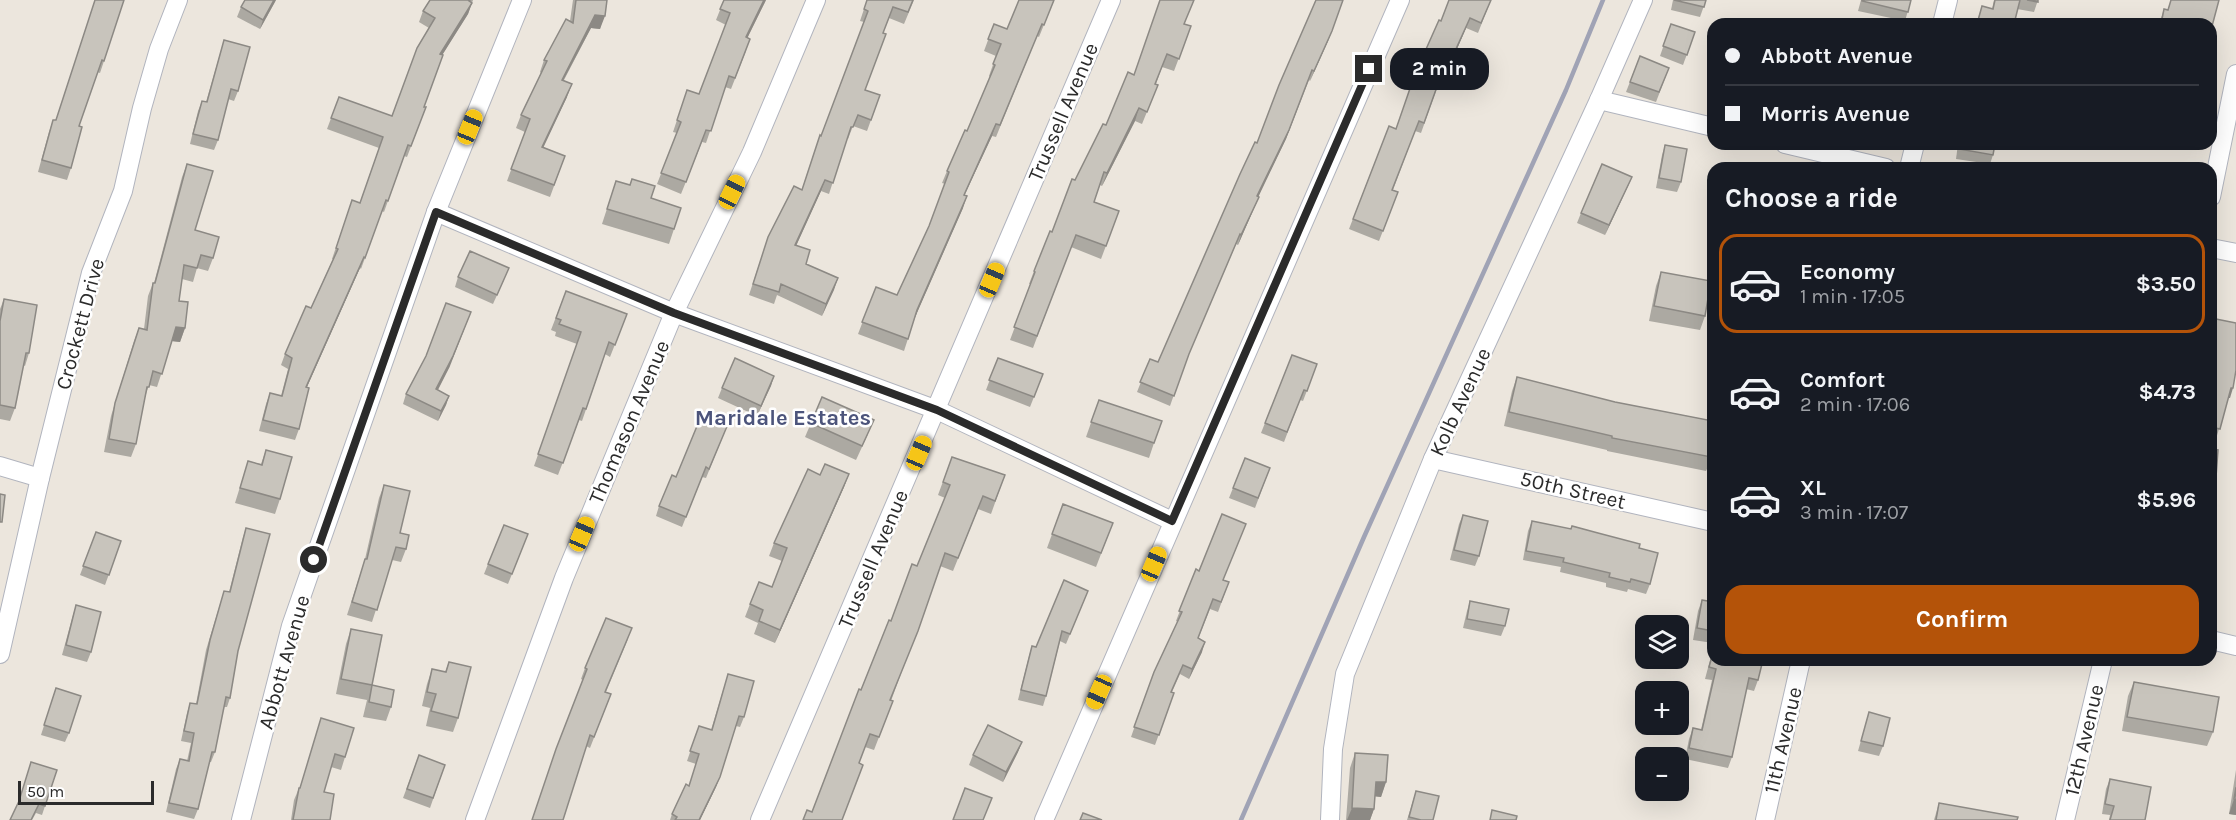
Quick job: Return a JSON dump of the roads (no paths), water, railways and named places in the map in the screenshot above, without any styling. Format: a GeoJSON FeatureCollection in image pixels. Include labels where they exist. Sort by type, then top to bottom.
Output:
{"type":"FeatureCollection","features":[{"type":"Feature","properties":{"kind":"street","name":"Crockett Drive"},"geometry":{"type":"LineString","coordinates":[[0,654],[40,478],[91,273],[123,191],[151,78],[178,0]]}},
{"type":"Feature","properties":{"kind":"street","name":"Abbott Avenue"},"geometry":{"type":"LineString","coordinates":[[241,820],[291,626],[436,212],[522,0]]}},
{"type":"Feature","properties":{"kind":"street","name":"Thomason Avenue"},"geometry":{"type":"LineString","coordinates":[[475,820],[564,578],[674,313],[752,152],[816,0]]}},
{"type":"Feature","properties":{"kind":"street","name":"Trussell Avenue"},"geometry":{"type":"LineString","coordinates":[[760,820],[1111,0]]}},
{"type":"Feature","properties":{"kind":"street"},"geometry":{"type":"LineString","coordinates":[[1044,820],[1400,0]]}},
{"type":"Feature","properties":{"kind":"street","name":"Kolb Avenue"},"geometry":{"type":"LineString","coordinates":[[1330,820],[1333,749],[1345,674],[1433,459],[1643,0]]}},
{"type":"Feature","properties":{"kind":"street"},"geometry":{"type":"LineString","coordinates":[[1944,18],[1948,0]]}},
{"type":"Feature","properties":{"kind":"street"},"geometry":{"type":"LineString","coordinates":[[2217,167],[2236,74]]}},
{"type":"Feature","properties":{"kind":"street"},"geometry":{"type":"LineString","coordinates":[[1599,100],[1707,126]]}},
{"type":"Feature","properties":{"kind":"street"},"geometry":{"type":"LineString","coordinates":[[1810,150],[1861,162]]}},
{"type":"Feature","properties":{"kind":"street"},"geometry":{"type":"LineString","coordinates":[[436,212],[674,313],[937,410],[1172,521]]}},
{"type":"Feature","properties":{"kind":"street"},"geometry":{"type":"LineString","coordinates":[[2217,249],[2236,253]]}},
{"type":"Feature","properties":{"kind":"street","name":"50th Street"},"geometry":{"type":"LineString","coordinates":[[1433,459],[1707,521]]}},
{"type":"Feature","properties":{"kind":"street"},"geometry":{"type":"LineString","coordinates":[[0,465],[40,478]]}},
{"type":"Feature","properties":{"kind":"street"},"geometry":{"type":"LineString","coordinates":[[2217,641],[2236,646]]}},
{"type":"Feature","properties":{"kind":"street","name":"11th Avenue"},"geometry":{"type":"LineString","coordinates":[[1765,820],[1800,666]]}},
{"type":"Feature","properties":{"kind":"street","name":"12th Avenue"},"geometry":{"type":"LineString","coordinates":[[2065,820],[2102,666]]}},
{"type":"Feature","properties":{"kind":"railway"},"geometry":{"type":"LineString","coordinates":[[1241,820],[1364,537],[1566,90],[1603,0]]}},
{"type":"Feature","properties":{"kind":"district","name":"Maridale Estates"},"geometry":{"type":"Point","coordinates":[783,418]}}]}
